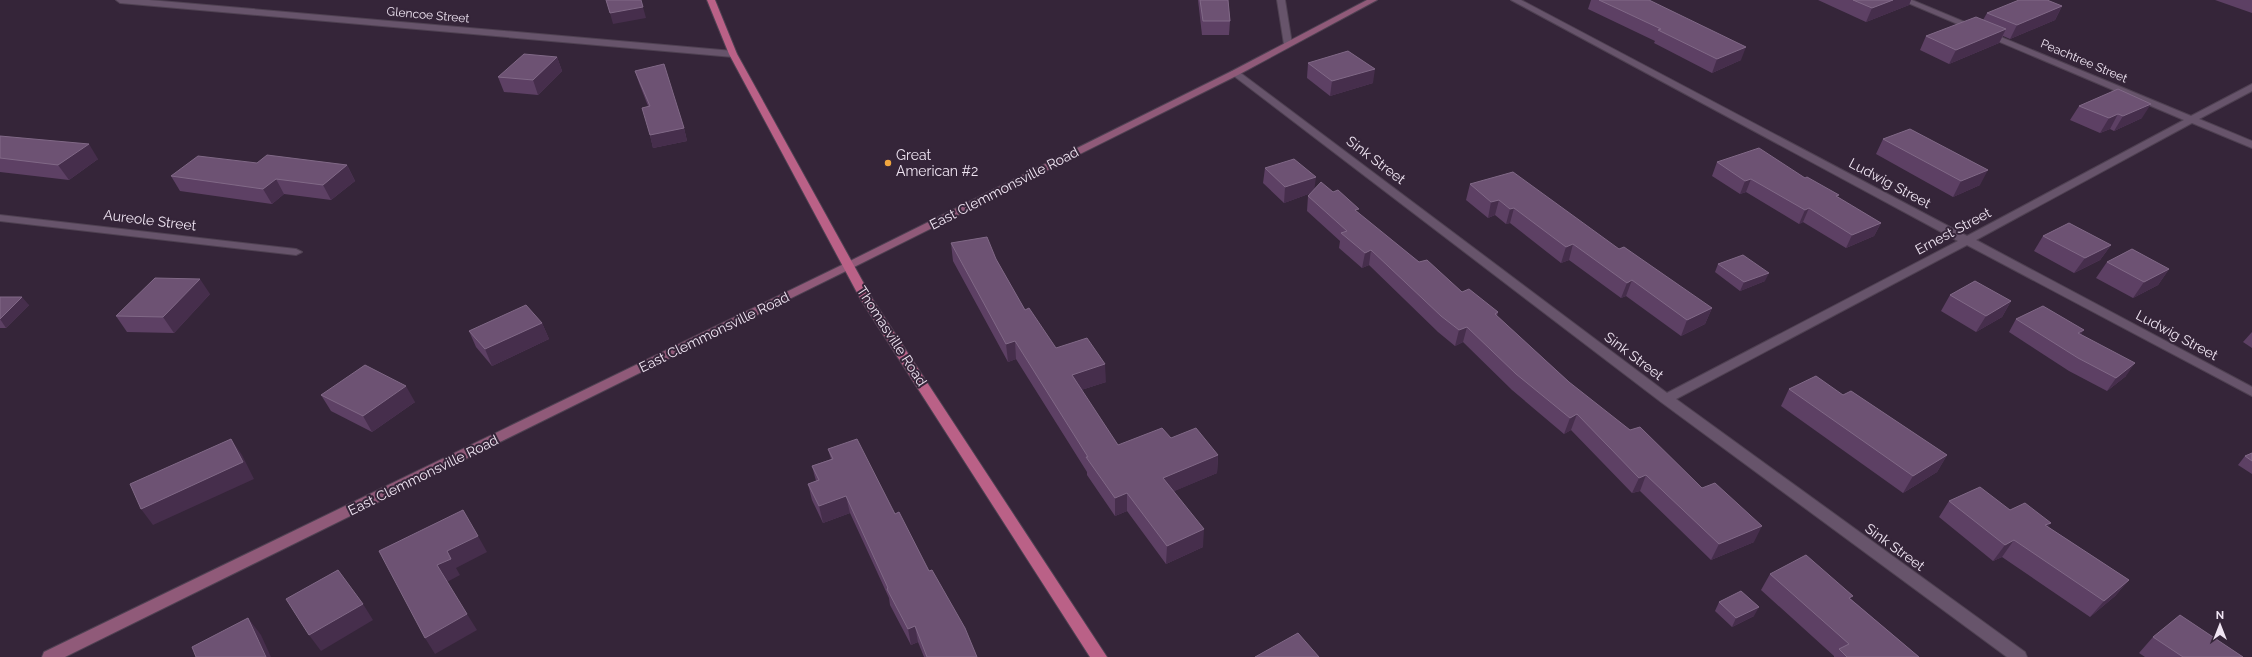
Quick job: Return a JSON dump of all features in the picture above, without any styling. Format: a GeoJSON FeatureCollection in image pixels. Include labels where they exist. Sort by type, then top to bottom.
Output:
{"type":"FeatureCollection","features":[{"type":"Feature","properties":{"kind":"main road","name":"Thomasville Road"},"geometry":{"type":"LineString","coordinates":[[711,0],[733,54],[848,266],[872,306],[1099,657]]}},
{"type":"Feature","properties":{"kind":"main road","name":"East Clemmonsville Road"},"geometry":{"type":"LineString","coordinates":[[50,657],[848,266],[1235,72],[1373,0]]}},
{"type":"Feature","properties":{"kind":"street","name":"Glencoe Street"},"geometry":{"type":"LineString","coordinates":[[120,0],[733,54]]}},
{"type":"Feature","properties":{"kind":"street"},"geometry":{"type":"LineString","coordinates":[[1281,0],[1288,44]]}},
{"type":"Feature","properties":{"kind":"street","name":"Ludwig Street"},"geometry":{"type":"LineString","coordinates":[[1515,0],[2252,392]]}},
{"type":"Feature","properties":{"kind":"street","name":"Peachtree Street"},"geometry":{"type":"LineString","coordinates":[[1905,0],[2252,145]]}},
{"type":"Feature","properties":{"kind":"street","name":"Sink Street"},"geometry":{"type":"LineString","coordinates":[[1235,72],[1666,399],[2019,657]]}},
{"type":"Feature","properties":{"kind":"street","name":"Ernest Street"},"geometry":{"type":"LineString","coordinates":[[1666,399],[1966,241],[2190,119],[2252,87]]}},
{"type":"Feature","properties":{"kind":"street","name":"Aureole Street"},"geometry":{"type":"LineString","coordinates":[[0,218],[296,252]]}},
{"type":"Feature","properties":{"kind":"building"},"geometry":{"type":"Polygon","coordinates":[[[606,0],[641,0],[643,7],[610,13],[606,0]]]}},
{"type":"Feature","properties":{"kind":"building"},"geometry":{"type":"Polygon","coordinates":[[[1200,0],[1228,0],[1230,21],[1203,21],[1200,0]]]}},
{"type":"Feature","properties":{"kind":"building"},"geometry":{"type":"Polygon","coordinates":[[[1599,0],[1649,0],[1746,47],[1717,59],[1658,30],[1661,29],[1599,0]]]}},
{"type":"Feature","properties":{"kind":"building"},"geometry":{"type":"Polygon","coordinates":[[[1853,0],[1893,0],[1872,8],[1853,0]]]}},
{"type":"Feature","properties":{"kind":"building"},"geometry":{"type":"Polygon","coordinates":[[[2019,0],[2047,0],[2062,6],[2017,25],[1987,13],[2019,0]]]}},
{"type":"Feature","properties":{"kind":"building"},"geometry":{"type":"Polygon","coordinates":[[[1976,17],[2006,29],[1956,50],[1926,36],[1976,17]]]}},
{"type":"Feature","properties":{"kind":"building"},"geometry":{"type":"Polygon","coordinates":[[[1348,51],[1375,69],[1332,81],[1308,63],[1348,51]]]}},
{"type":"Feature","properties":{"kind":"building"},"geometry":{"type":"Polygon","coordinates":[[[524,54],[557,57],[533,80],[498,77],[524,54]]]}},
{"type":"Feature","properties":{"kind":"building"},"geometry":{"type":"Polygon","coordinates":[[[664,64],[684,128],[650,135],[642,108],[650,106],[635,71],[664,64]]]}},
{"type":"Feature","properties":{"kind":"building"},"geometry":{"type":"Polygon","coordinates":[[[2118,89],[2151,104],[2123,116],[2118,114],[2109,118],[2079,106],[2118,89]]]}},
{"type":"Feature","properties":{"kind":"building"},"geometry":{"type":"Polygon","coordinates":[[[1910,129],[1988,170],[1961,181],[1883,139],[1910,129]]]}},
{"type":"Feature","properties":{"kind":"building"},"geometry":{"type":"Polygon","coordinates":[[[0,136],[89,144],[58,165],[0,158],[0,136]]]}},
{"type":"Feature","properties":{"kind":"building"},"geometry":{"type":"Polygon","coordinates":[[[1759,148],[1805,178],[1807,177],[1839,195],[1836,196],[1881,223],[1852,235],[1809,208],[1805,210],[1751,179],[1745,181],[1717,162],[1759,148]]]}},
{"type":"Feature","properties":{"kind":"building"},"geometry":{"type":"Polygon","coordinates":[[[267,155],[347,165],[323,185],[276,179],[263,189],[171,176],[198,156],[257,163],[267,155]]]}},
{"type":"Feature","properties":{"kind":"building"},"geometry":{"type":"Polygon","coordinates":[[[1294,159],[1316,177],[1285,187],[1265,168],[1294,159]]]}},
{"type":"Feature","properties":{"kind":"building"},"geometry":{"type":"Polygon","coordinates":[[[1513,172],[1619,249],[1624,247],[1712,308],[1687,320],[1632,280],[1627,283],[1573,244],[1566,247],[1514,208],[1510,209],[1499,200],[1491,202],[1470,184],[1513,172]]]}},
{"type":"Feature","properties":{"kind":"building"},"geometry":{"type":"Polygon","coordinates":[[[1321,182],[1333,192],[1338,190],[1359,209],[1355,210],[1419,262],[1427,260],[1462,292],[1469,289],[1498,312],[1495,314],[1569,382],[1630,430],[1640,427],[1702,488],[1715,483],[1762,526],[1719,544],[1646,475],[1639,478],[1577,414],[1570,418],[1516,374],[1467,327],[1459,330],[1441,316],[1371,250],[1365,253],[1341,233],[1347,231],[1308,196],[1321,182]]]}},
{"type":"Feature","properties":{"kind":"building"},"geometry":{"type":"Polygon","coordinates":[[[2069,223],[2111,245],[2085,258],[2043,236],[2069,223]]]}},
{"type":"Feature","properties":{"kind":"building"},"geometry":{"type":"Polygon","coordinates":[[[987,237],[996,259],[1025,310],[1029,308],[1056,348],[1087,338],[1105,364],[1072,375],[1118,445],[1162,428],[1171,438],[1196,428],[1218,455],[1163,478],[1204,529],[1167,546],[1127,493],[1115,498],[1086,457],[1088,457],[1015,341],[1006,344],[951,243],[987,237]]]}},
{"type":"Feature","properties":{"kind":"building"},"geometry":{"type":"Polygon","coordinates":[[[2132,249],[2169,269],[2144,282],[2107,262],[2132,249]]]}},
{"type":"Feature","properties":{"kind":"building"},"geometry":{"type":"Polygon","coordinates":[[[1743,255],[1769,273],[1744,282],[1718,264],[1743,255]]]}},
{"type":"Feature","properties":{"kind":"building"},"geometry":{"type":"Polygon","coordinates":[[[155,278],[200,279],[163,317],[116,316],[155,278]]]}},
{"type":"Feature","properties":{"kind":"building"},"geometry":{"type":"Polygon","coordinates":[[[1975,281],[2011,301],[1986,316],[1950,295],[1975,281]]]}},
{"type":"Feature","properties":{"kind":"building"},"geometry":{"type":"Polygon","coordinates":[[[0,297],[22,297],[0,319],[0,297]]]}},
{"type":"Feature","properties":{"kind":"building"},"geometry":{"type":"Polygon","coordinates":[[[526,305],[542,323],[485,349],[469,331],[526,305]]]}},
{"type":"Feature","properties":{"kind":"building"},"geometry":{"type":"Polygon","coordinates":[[[2043,306],[2084,330],[2078,333],[2135,363],[2116,378],[2078,358],[2016,319],[2043,306]]]}},
{"type":"Feature","properties":{"kind":"building"},"geometry":{"type":"Polygon","coordinates":[[[365,365],[406,386],[363,416],[321,395],[365,365]]]}},
{"type":"Feature","properties":{"kind":"building"},"geometry":{"type":"Polygon","coordinates":[[[1816,376],[1843,395],[1851,391],[1947,455],[1913,476],[1789,389],[1816,376]]]}},
{"type":"Feature","properties":{"kind":"building"},"geometry":{"type":"Polygon","coordinates":[[[231,439],[243,462],[141,509],[130,484],[231,439]]]}},
{"type":"Feature","properties":{"kind":"building"},"geometry":{"type":"Polygon","coordinates":[[[857,439],[895,514],[899,512],[929,571],[932,570],[965,628],[977,657],[927,657],[915,626],[908,629],[887,589],[888,588],[846,496],[819,506],[808,484],[819,480],[812,466],[833,459],[828,449],[857,439]]]}},
{"type":"Feature","properties":{"kind":"building"},"geometry":{"type":"Polygon","coordinates":[[[2252,453],[2252,461],[2245,456],[2252,453]]]}},
{"type":"Feature","properties":{"kind":"building"},"geometry":{"type":"Polygon","coordinates":[[[1980,487],[2010,510],[2025,503],[2051,523],[2045,525],[2129,580],[2104,601],[2014,540],[2005,545],[1949,501],[1980,487]]]}},
{"type":"Feature","properties":{"kind":"building"},"geometry":{"type":"Polygon","coordinates":[[[463,510],[478,536],[447,551],[451,559],[437,565],[467,614],[425,638],[379,551],[463,510]]]}},
{"type":"Feature","properties":{"kind":"building"},"geometry":{"type":"Polygon","coordinates":[[[1806,555],[1853,596],[1849,598],[1919,657],[1847,657],[1839,649],[1849,644],[1770,574],[1806,555]]]}},
{"type":"Feature","properties":{"kind":"building"},"geometry":{"type":"Polygon","coordinates":[[[338,570],[363,604],[309,635],[286,599],[338,570]]]}},
{"type":"Feature","properties":{"kind":"building"},"geometry":{"type":"Polygon","coordinates":[[[1741,591],[1759,607],[1736,618],[1719,602],[1741,591]]]}},
{"type":"Feature","properties":{"kind":"building"},"geometry":{"type":"Polygon","coordinates":[[[2180,615],[2243,657],[2183,657],[2153,637],[2180,615]]]}},
{"type":"Feature","properties":{"kind":"building"},"geometry":{"type":"Polygon","coordinates":[[[248,618],[266,657],[196,657],[192,647],[248,618]]]}},
{"type":"Feature","properties":{"kind":"building"},"geometry":{"type":"Polygon","coordinates":[[[1298,633],[1319,657],[1255,657],[1298,633]]]}},
{"type":"Feature","properties":{"kind":"place","name":"Great American #2"},"geometry":{"type":"Point","coordinates":[888,163]}}]}
